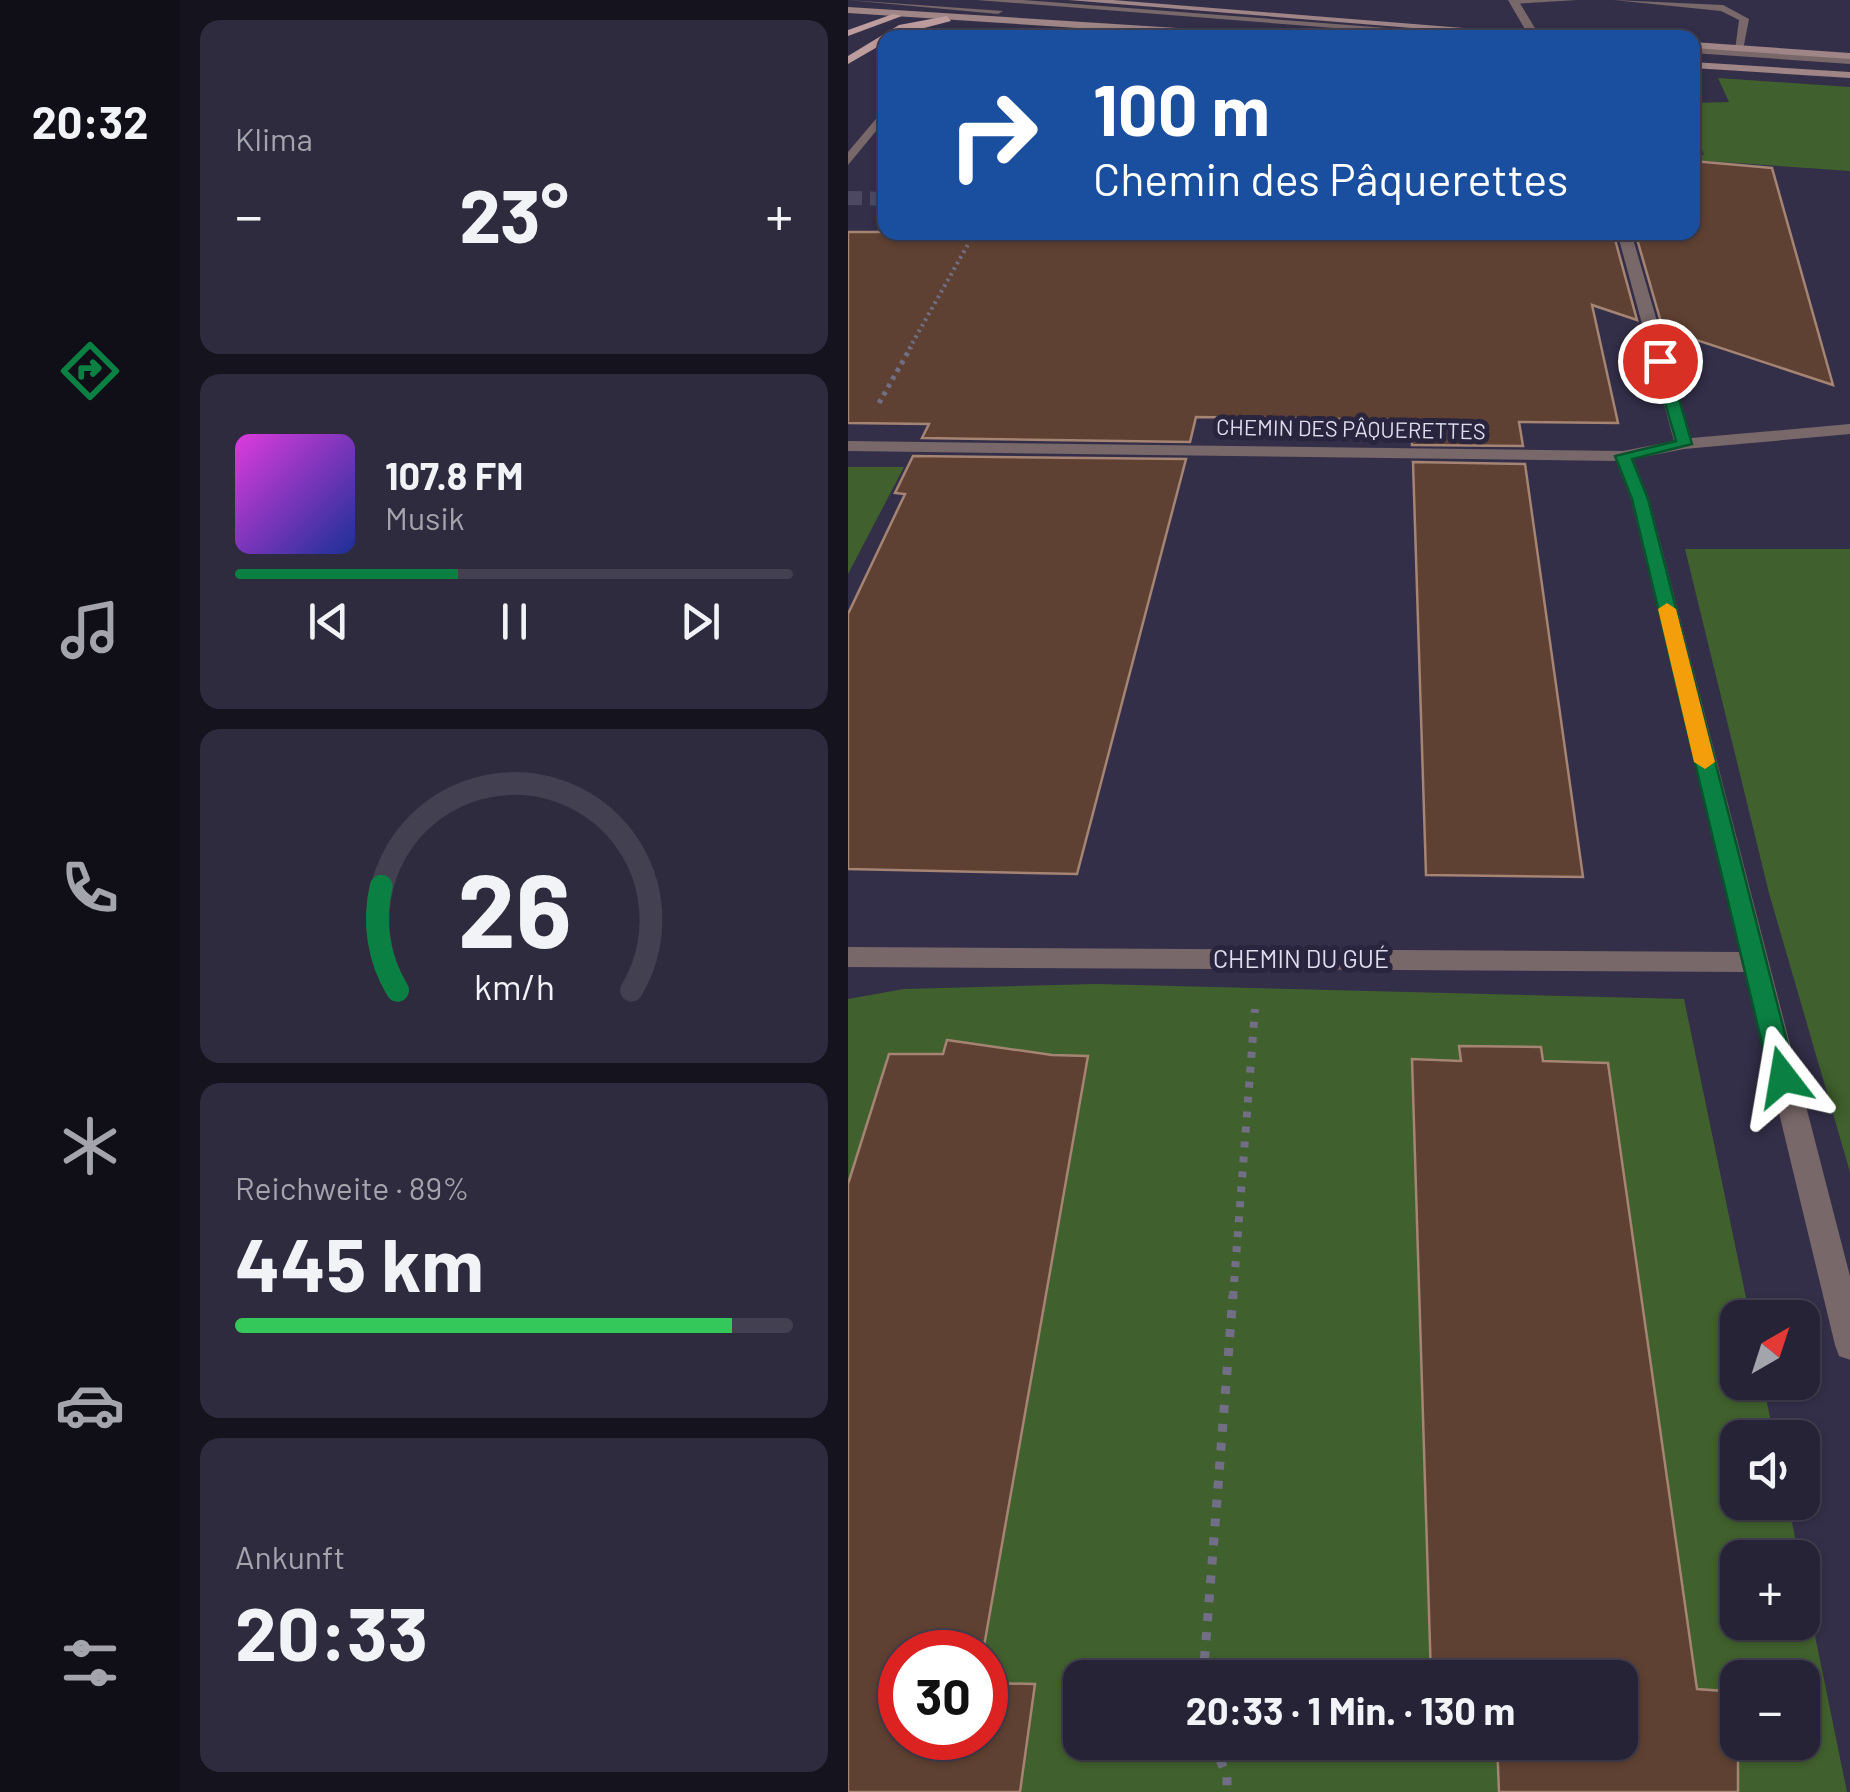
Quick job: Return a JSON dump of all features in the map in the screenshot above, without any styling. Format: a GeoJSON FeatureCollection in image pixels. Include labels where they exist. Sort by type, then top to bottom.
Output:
{"type":"FeatureCollection","features":[{"type":"Feature","properties":{"kind":"main road"},"geometry":{"type":"LineString","coordinates":[[848,33],[900,21],[950,0]]}},
{"type":"Feature","properties":{"kind":"main road"},"geometry":{"type":"LineString","coordinates":[[1073,0],[1459,30]]}},
{"type":"Feature","properties":{"kind":"main road"},"geometry":{"type":"LineString","coordinates":[[848,10],[900,21],[947,19]]}},
{"type":"Feature","properties":{"kind":"main road"},"geometry":{"type":"LineString","coordinates":[[920,17],[1144,30]]}},
{"type":"Feature","properties":{"kind":"main road"},"geometry":{"type":"LineString","coordinates":[[888,30],[900,21]]}},
{"type":"Feature","properties":{"kind":"main road"},"geometry":{"type":"LineString","coordinates":[[848,61],[878,38]]}},
{"type":"Feature","properties":{"kind":"main road"},"geometry":{"type":"LineString","coordinates":[[1700,48],[1739,48],[1850,61]]}},
{"type":"Feature","properties":{"kind":"main road"},"geometry":{"type":"LineString","coordinates":[[1700,63],[1850,75]]}},
{"type":"Feature","properties":{"kind":"street"},"geometry":{"type":"LineString","coordinates":[[848,0],[1256,30]]}},
{"type":"Feature","properties":{"kind":"street"},"geometry":{"type":"LineString","coordinates":[[982,0],[1401,30]]}},
{"type":"Feature","properties":{"kind":"street"},"geometry":{"type":"LineString","coordinates":[[1514,1],[1572,0]]}},
{"type":"Feature","properties":{"kind":"street"},"geometry":{"type":"LineString","coordinates":[[1618,0],[1723,8],[1744,19],[1739,48]]}},
{"type":"Feature","properties":{"kind":"street"},"geometry":{"type":"LineString","coordinates":[[1514,1],[1532,30]]}},
{"type":"Feature","properties":{"kind":"street"},"geometry":{"type":"LineString","coordinates":[[900,21],[920,17],[937,7]]}},
{"type":"Feature","properties":{"kind":"street"},"geometry":{"type":"LineString","coordinates":[[1700,49],[1850,61]]}},
{"type":"Feature","properties":{"kind":"street"},"geometry":{"type":"LineString","coordinates":[[1700,62],[1850,61]]}},
{"type":"Feature","properties":{"kind":"street"},"geometry":{"type":"LineString","coordinates":[[848,161],[878,121]]}},
{"type":"Feature","properties":{"kind":"street"},"geometry":{"type":"LineString","coordinates":[[1626,240],[1684,444]]}},
{"type":"Feature","properties":{"kind":"street","name":"CHEMIN DES PÂQUERETTES"},"geometry":{"type":"LineString","coordinates":[[848,446],[1623,456],[1684,444],[1850,429]]}},
{"type":"Feature","properties":{"kind":"street"},"geometry":{"type":"LineString","coordinates":[[1623,456],[1640,499],[1850,1345]]}},
{"type":"Feature","properties":{"kind":"street","name":"CHEMIN DU GUÉ"},"geometry":{"type":"LineString","coordinates":[[848,958],[1754,962]]}},
{"type":"Feature","properties":{"kind":"path"},"geometry":{"type":"LineString","coordinates":[[873,414],[971,240]]}},
{"type":"Feature","properties":{"kind":"path"},"geometry":{"type":"LineString","coordinates":[[1205,1660],[1259,958]]}},
{"type":"Feature","properties":{"kind":"path"},"geometry":{"type":"LineString","coordinates":[[1220,1760],[1227,1777],[1227,1792]]}},
{"type":"Feature","properties":{"kind":"green space"},"geometry":{"type":"Polygon","coordinates":[[[1718,78],[1850,87],[1850,171],[1700,160],[1700,155],[1704,155],[1700,145],[1700,103],[1729,102],[1718,78]]]}},
{"type":"Feature","properties":{"kind":"green space"},"geometry":{"type":"Polygon","coordinates":[[[848,467],[904,467],[848,574],[848,467]]]}},
{"type":"Feature","properties":{"kind":"green space"},"geometry":{"type":"Polygon","coordinates":[[[1685,549],[1850,549],[1850,1172],[1769,893],[1685,549]]]}},
{"type":"Feature","properties":{"kind":"green space"},"geometry":{"type":"Polygon","coordinates":[[[1096,984],[1684,999],[1746,1300],[1720,1300],[1720,1400],[1766,1400],[1771,1420],[1720,1420],[1720,1520],[1791,1520],[1796,1540],[1720,1540],[1720,1640],[1816,1640],[1820,1660],[1720,1660],[1720,1760],[1820,1760],[1820,1660],[1847,1792],[848,1792],[848,999],[904,989],[1096,984]]]}},
{"type":"Feature","properties":{"kind":"building"},"geometry":{"type":"Polygon","coordinates":[[[1700,162],[1772,168],[1833,385],[1663,329],[1637,240],[1700,240],[1700,162]]]}},
{"type":"Feature","properties":{"kind":"building"},"geometry":{"type":"Polygon","coordinates":[[[848,232],[878,232],[878,240],[1615,240],[1637,320],[1592,305],[1618,423],[1519,422],[1523,446],[1412,445],[1411,420],[1196,417],[1190,442],[922,438],[929,424],[848,423],[848,232]]]}},
{"type":"Feature","properties":{"kind":"building"},"geometry":{"type":"Polygon","coordinates":[[[913,456],[1186,459],[1077,874],[848,869],[848,614],[905,494],[895,493],[913,456]]]}},
{"type":"Feature","properties":{"kind":"building"},"geometry":{"type":"Polygon","coordinates":[[[1413,462],[1525,464],[1583,877],[1426,875],[1413,462]]]}},
{"type":"Feature","properties":{"kind":"building"},"geometry":{"type":"Polygon","coordinates":[[[947,1040],[1052,1055],[1088,1056],[987,1630],[878,1630],[878,1760],[1008,1760],[1008,1683],[1035,1684],[1020,1792],[848,1792],[848,1184],[889,1054],[943,1054],[947,1040]]]}},
{"type":"Feature","properties":{"kind":"building"},"geometry":{"type":"Polygon","coordinates":[[[1459,1046],[1541,1047],[1543,1061],[1608,1063],[1697,1689],[1720,1691],[1720,1760],[1738,1760],[1738,1792],[1499,1792],[1498,1760],[1638,1760],[1638,1660],[1430,1660],[1412,1059],[1461,1061],[1459,1046]]]}},
{"type":"Feature","properties":{"kind":"tunnel"},"geometry":{"type":"LineString","coordinates":[[848,198],[878,199]]}},
{"type":"Feature","properties":{"kind":"slow traffic"},"geometry":{"type":"LineString","coordinates":[[1667,609],[1705,762]]}},
{"type":"Feature","properties":{"kind":"route"},"geometry":{"type":"LineString","coordinates":[[1660,361],[1684,444],[1623,456],[1640,499],[1783,1077]]}}]}
